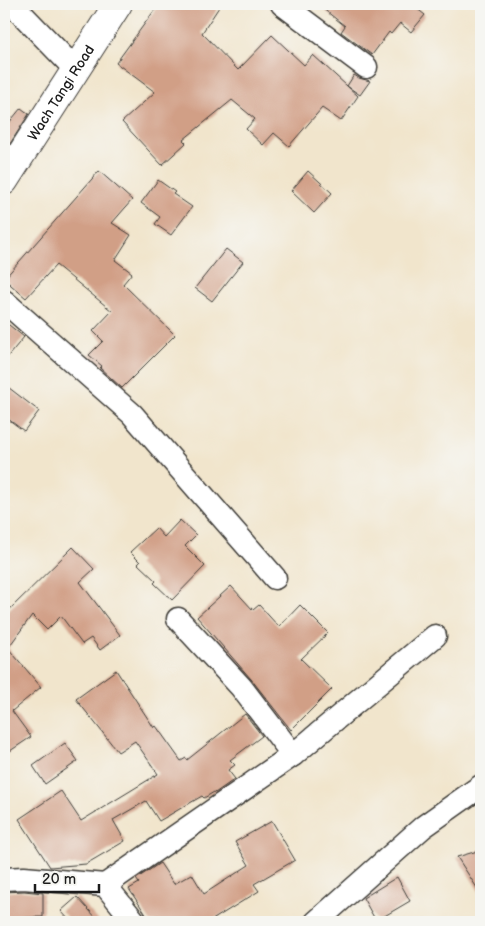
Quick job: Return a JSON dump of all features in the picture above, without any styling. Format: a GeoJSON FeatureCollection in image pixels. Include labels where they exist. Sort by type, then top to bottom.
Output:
{"type":"FeatureCollection","features":[{"type":"Feature","properties":{"kind":"main road","name":"Wach Tangi Road"},"geometry":{"type":"LineString","coordinates":[[4,181],[118,4]]}},
{"type":"Feature","properties":{"kind":"street"},"geometry":{"type":"LineString","coordinates":[[12,4],[75,69]]}},
{"type":"Feature","properties":{"kind":"street"},"geometry":{"type":"LineString","coordinates":[[282,4],[366,67]]}},
{"type":"Feature","properties":{"kind":"street"},"geometry":{"type":"LineString","coordinates":[[4,301],[132,414],[275,578]]}},
{"type":"Feature","properties":{"kind":"street"},"geometry":{"type":"LineString","coordinates":[[178,619],[241,687],[293,756]]}},
{"type":"Feature","properties":{"kind":"street"},"geometry":{"type":"LineString","coordinates":[[4,879],[24,878],[105,884],[293,756],[435,636]]}},
{"type":"Feature","properties":{"kind":"street"},"geometry":{"type":"LineString","coordinates":[[316,922],[423,827],[481,786]]}},
{"type":"Feature","properties":{"kind":"street"},"geometry":{"type":"LineString","coordinates":[[105,884],[135,922]]}},
{"type":"Feature","properties":{"kind":"building"},"geometry":{"type":"Polygon","coordinates":[[[159,4],[221,4],[202,33],[238,70],[272,35],[304,65],[313,55],[358,96],[341,121],[322,108],[289,146],[274,133],[263,145],[246,129],[255,119],[232,100],[183,140],[186,143],[162,165],[122,122],[155,92],[116,63],[159,4]]]}},
{"type":"Feature","properties":{"kind":"building"},"geometry":{"type":"Polygon","coordinates":[[[317,4],[411,4],[425,15],[411,32],[400,23],[391,34],[389,32],[372,55],[341,32],[345,26],[317,4]]]}},
{"type":"Feature","properties":{"kind":"building"},"geometry":{"type":"Polygon","coordinates":[[[354,75],[370,81],[360,95],[347,86],[354,75]]]}},
{"type":"Feature","properties":{"kind":"building"},"geometry":{"type":"Polygon","coordinates":[[[21,108],[29,114],[4,153],[4,121],[8,124],[21,108]]]}},
{"type":"Feature","properties":{"kind":"building"},"geometry":{"type":"Polygon","coordinates":[[[99,171],[132,200],[112,223],[131,235],[115,260],[132,273],[123,284],[175,335],[122,388],[89,355],[103,341],[93,331],[112,311],[56,265],[26,298],[4,279],[99,171]]]}},
{"type":"Feature","properties":{"kind":"building"},"geometry":{"type":"Polygon","coordinates":[[[308,171],[332,193],[314,213],[291,191],[308,171]]]}},
{"type":"Feature","properties":{"kind":"building"},"geometry":{"type":"Polygon","coordinates":[[[158,180],[175,192],[173,194],[192,207],[171,235],[155,224],[160,217],[141,203],[158,180]]]}},
{"type":"Feature","properties":{"kind":"building"},"geometry":{"type":"Polygon","coordinates":[[[226,249],[243,262],[212,301],[195,288],[226,249]]]}},
{"type":"Feature","properties":{"kind":"building"},"geometry":{"type":"Polygon","coordinates":[[[4,321],[24,337],[4,361],[4,321]]]}},
{"type":"Feature","properties":{"kind":"building"},"geometry":{"type":"Polygon","coordinates":[[[4,384],[39,411],[24,431],[4,416],[4,384]]]}},
{"type":"Feature","properties":{"kind":"building"},"geometry":{"type":"Polygon","coordinates":[[[180,520],[196,535],[185,546],[205,566],[172,600],[154,583],[156,581],[138,564],[140,562],[130,552],[156,528],[164,537],[180,520]]]}},
{"type":"Feature","properties":{"kind":"building"},"geometry":{"type":"Polygon","coordinates":[[[73,547],[94,569],[80,582],[120,635],[100,650],[91,638],[82,644],[61,616],[47,630],[32,615],[8,648],[41,687],[12,711],[31,737],[4,755],[4,615],[73,547]]]}},
{"type":"Feature","properties":{"kind":"building"},"geometry":{"type":"Polygon","coordinates":[[[231,586],[253,610],[259,605],[279,627],[300,605],[328,633],[301,659],[332,689],[291,730],[251,679],[197,617],[231,586]]]}},
{"type":"Feature","properties":{"kind":"building"},"geometry":{"type":"Polygon","coordinates":[[[116,670],[154,728],[156,726],[181,761],[186,758],[187,760],[245,714],[262,736],[230,760],[235,765],[228,770],[235,779],[215,793],[204,798],[202,796],[159,821],[146,801],[113,820],[125,841],[86,864],[50,867],[19,819],[61,791],[81,821],[158,774],[135,741],[118,752],[76,699],[116,670]]]}},
{"type":"Feature","properties":{"kind":"building"},"geometry":{"type":"Polygon","coordinates":[[[65,743],[78,761],[45,784],[33,766],[65,743]]]}},
{"type":"Feature","properties":{"kind":"building"},"geometry":{"type":"Polygon","coordinates":[[[272,821],[295,860],[254,884],[259,891],[209,922],[151,922],[129,889],[139,883],[136,879],[160,863],[174,884],[192,874],[204,894],[249,865],[235,842],[272,821]]]}},
{"type":"Feature","properties":{"kind":"building"},"geometry":{"type":"Polygon","coordinates":[[[481,850],[481,894],[457,857],[481,850]]]}},
{"type":"Feature","properties":{"kind":"building"},"geometry":{"type":"Polygon","coordinates":[[[397,877],[410,901],[376,921],[363,898],[397,877]]]}},
{"type":"Feature","properties":{"kind":"building"},"geometry":{"type":"Polygon","coordinates":[[[24,891],[43,893],[43,917],[4,918],[4,892],[24,891]]]}},
{"type":"Feature","properties":{"kind":"building"},"geometry":{"type":"Polygon","coordinates":[[[77,897],[100,922],[71,922],[61,911],[77,897]]]}}]}
